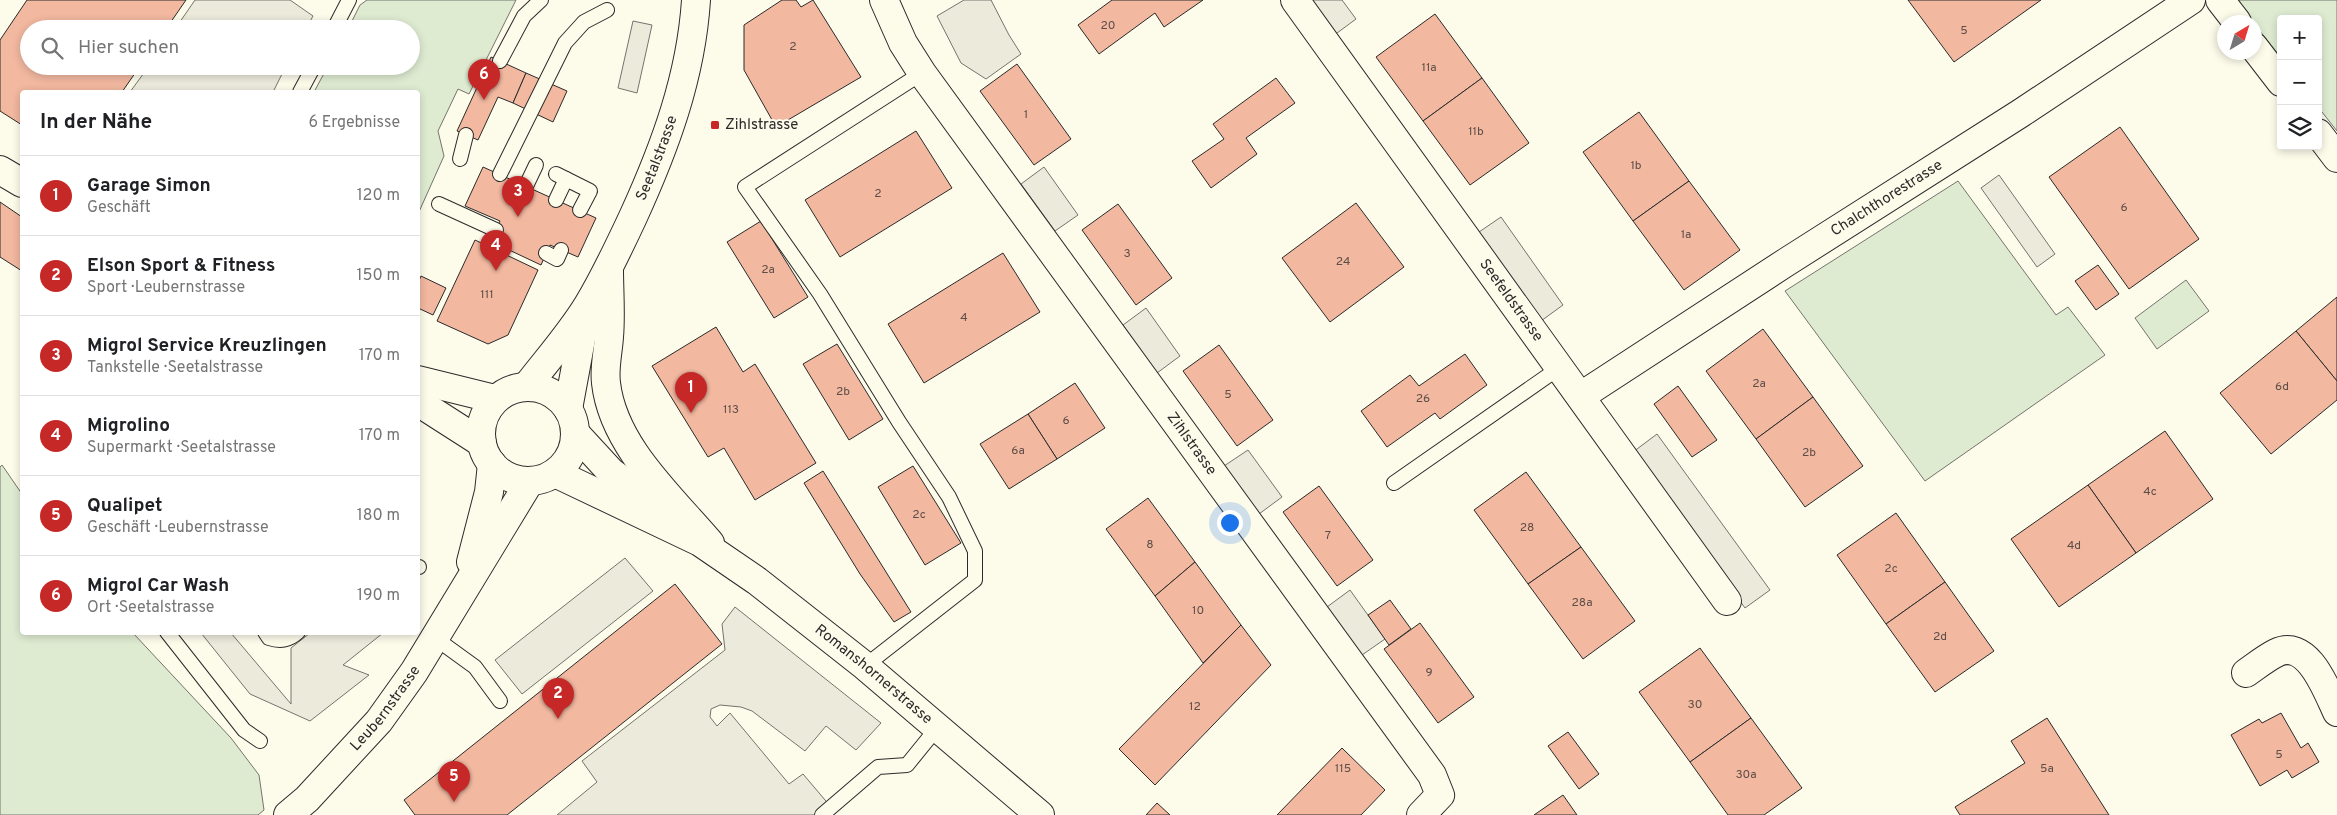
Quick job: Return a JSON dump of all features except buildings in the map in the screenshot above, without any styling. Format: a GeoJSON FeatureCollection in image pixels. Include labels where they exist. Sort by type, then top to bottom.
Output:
{"type":"FeatureCollection","features":[{"type":"Feature","properties":{"kind":"street","name":"Seetalstrasse"},"geometry":{"type":"LineString","coordinates":[[526,386],[587,306],[609,268],[669,132],[688,58],[696,0]]}},
{"type":"Feature","properties":{"kind":"street","name":"Zihlstrasse"},"geometry":{"type":"LineString","coordinates":[[884,0],[903,43],[922,73],[1432,775],[1440,795],[1421,815]]}},
{"type":"Feature","properties":{"kind":"street","name":"Seefeldstrasse"},"geometry":{"type":"LineString","coordinates":[[1295,0],[1727,601]]}},
{"type":"Feature","properties":{"kind":"street","name":"Chalchthorestrasse"},"geometry":{"type":"LineString","coordinates":[[1580,396],[1786,262],[2021,114],[2191,0]]}},
{"type":"Feature","properties":{"kind":"street"},"geometry":{"type":"LineString","coordinates":[[2220,0],[2232,15]]}},
{"type":"Feature","properties":{"kind":"street"},"geometry":{"type":"LineString","coordinates":[[2262,57],[2277,77]]}},
{"type":"Feature","properties":{"kind":"street"},"geometry":{"type":"LineString","coordinates":[[2322,138],[2337,158]]}},
{"type":"Feature","properties":{"kind":"street"},"geometry":{"type":"LineString","coordinates":[[0,170],[20,182]]}},
{"type":"Feature","properties":{"kind":"street"},"geometry":{"type":"LineString","coordinates":[[609,268],[609,335],[605,380],[609,406],[618,429],[710,549]]}},
{"type":"Feature","properties":{"kind":"street","name":"Seetalstrasse"},"geometry":{"type":"LineString","coordinates":[[568,408],[587,306]]}},
{"type":"Feature","properties":{"kind":"street"},"geometry":{"type":"LineString","coordinates":[[420,380],[495,399]]}},
{"type":"Feature","properties":{"kind":"street"},"geometry":{"type":"LineString","coordinates":[[420,403],[487,453],[502,474],[516,480],[530,481],[543,479],[555,473],[564,465],[573,451],[576,434],[574,421],[568,408],[557,396],[543,389],[526,386],[510,390],[495,399],[486,412],[481,427],[487,453]]}},
{"type":"Feature","properties":{"kind":"street","name":"Romanshornerstrasse"},"geometry":{"type":"LineString","coordinates":[[576,434],[611,472],[685,527],[710,549],[790,605],[865,666],[1040,815]]}},
{"type":"Feature","properties":{"kind":"street","name":"Leubernstrasse"},"geometry":{"type":"LineString","coordinates":[[464,588],[482,522],[487,453]]}},
{"type":"Feature","properties":{"kind":"street","name":"Romanshornerstrasse"},"geometry":{"type":"LineString","coordinates":[[555,473],[710,549]]}},
{"type":"Feature","properties":{"kind":"street","name":"Leubernstrasse"},"geometry":{"type":"LineString","coordinates":[[288,815],[306,799],[379,721],[435,638],[530,481]]}},
{"type":"Feature","properties":{"kind":"street"},"geometry":{"type":"LineString","coordinates":[[2246,673],[2277,652],[2287,650],[2298,653],[2315,667],[2337,712]]}},
{"type":"Feature","properties":{"kind":"lane"},"geometry":{"type":"LineString","coordinates":[[339,20],[349,0]]}},
{"type":"Feature","properties":{"kind":"lane"},"geometry":{"type":"LineString","coordinates":[[500,61],[524,16],[541,0]]}},
{"type":"Feature","properties":{"kind":"lane"},"geometry":{"type":"LineString","coordinates":[[500,174],[565,43],[584,22],[608,10]]}},
{"type":"Feature","properties":{"kind":"lane"},"geometry":{"type":"LineString","coordinates":[[865,666],[975,580],[975,551],[949,498],[898,422],[820,294],[744,187],[922,73]]}},
{"type":"Feature","properties":{"kind":"lane"},"geometry":{"type":"LineString","coordinates":[[301,90],[309,75]]}},
{"type":"Feature","properties":{"kind":"lane"},"geometry":{"type":"LineString","coordinates":[[460,159],[466,135]]}},
{"type":"Feature","properties":{"kind":"lane"},"geometry":{"type":"LineString","coordinates":[[526,186],[536,164]]}},
{"type":"Feature","properties":{"kind":"lane"},"geometry":{"type":"LineString","coordinates":[[556,200],[561,177],[590,191],[580,210]]}},
{"type":"Feature","properties":{"kind":"lane"},"geometry":{"type":"LineString","coordinates":[[439,204],[479,217],[496,230]]}},
{"type":"Feature","properties":{"kind":"lane"},"geometry":{"type":"LineString","coordinates":[[546,254],[557,259],[562,250]]}},
{"type":"Feature","properties":{"kind":"lane"},"geometry":{"type":"LineString","coordinates":[[1394,483],[1559,368]]}},
{"type":"Feature","properties":{"kind":"lane"},"geometry":{"type":"LineString","coordinates":[[170,635],[244,730],[260,741]]}},
{"type":"Feature","properties":{"kind":"lane"},"geometry":{"type":"LineString","coordinates":[[267,635],[269,638],[282,640],[289,639],[294,635]]}},
{"type":"Feature","properties":{"kind":"lane"},"geometry":{"type":"LineString","coordinates":[[435,638],[475,667],[500,701]]}},
{"type":"Feature","properties":{"kind":"lane"},"geometry":{"type":"LineString","coordinates":[[822,815],[878,767],[907,765],[937,728]]}},
{"type":"Feature","properties":{"kind":"green space"},"geometry":{"type":"Polygon","coordinates":[[[367,0],[516,0],[469,94],[458,89],[438,131],[444,156],[420,210],[420,90],[315,90],[323,75],[420,75],[420,20],[352,20],[360,5],[367,0]]]}},
{"type":"Feature","properties":{"kind":"green space"},"geometry":{"type":"Polygon","coordinates":[[[2239,0],[2337,0],[2337,131],[2322,112],[2322,15],[2277,15],[2277,53],[2262,34],[2262,15],[2247,15],[2239,0]]]}},
{"type":"Feature","properties":{"kind":"green space"},"geometry":{"type":"Polygon","coordinates":[[[1958,181],[2056,315],[2068,307],[2105,355],[1925,481],[1785,291],[1958,181]]]}},
{"type":"Feature","properties":{"kind":"green space"},"geometry":{"type":"Polygon","coordinates":[[[2186,280],[2209,311],[2157,349],[2135,318],[2186,280]]]}},
{"type":"Feature","properties":{"kind":"green space"},"geometry":{"type":"Polygon","coordinates":[[[2,465],[20,491],[20,635],[135,635],[231,738],[259,775],[264,810],[258,815],[0,815],[0,467],[2,465]]]}},
{"type":"Feature","properties":{"kind":"shaded area"},"geometry":{"type":"Polygon","coordinates":[[[195,0],[290,0],[313,16],[311,20],[181,20],[195,0]]]}},
{"type":"Feature","properties":{"kind":"shaded area"},"geometry":{"type":"Polygon","coordinates":[[[964,0],[991,0],[1021,54],[986,79],[961,63],[937,16],[964,0]]]}},
{"type":"Feature","properties":{"kind":"shaded area"},"geometry":{"type":"Polygon","coordinates":[[[1306,0],[1342,0],[1356,19],[1333,36],[1306,0]]]}},
{"type":"Feature","properties":{"kind":"shaded area"},"geometry":{"type":"Polygon","coordinates":[[[633,21],[652,25],[637,93],[618,88],[633,21]]]}},
{"type":"Feature","properties":{"kind":"shaded area"},"geometry":{"type":"Polygon","coordinates":[[[142,75],[282,75],[274,90],[131,90],[142,75]]]}},
{"type":"Feature","properties":{"kind":"shaded area"},"geometry":{"type":"Polygon","coordinates":[[[1044,167],[1078,215],[1055,231],[1021,184],[1044,167]]]}},
{"type":"Feature","properties":{"kind":"shaded area"},"geometry":{"type":"Polygon","coordinates":[[[1999,175],[2055,254],[2037,267],[1981,188],[1999,175]]]}},
{"type":"Feature","properties":{"kind":"shaded area"},"geometry":{"type":"Polygon","coordinates":[[[1501,217],[1563,305],[1541,321],[1479,232],[1501,217]]]}},
{"type":"Feature","properties":{"kind":"shaded area"},"geometry":{"type":"Polygon","coordinates":[[[1146,308],[1180,356],[1157,373],[1123,325],[1146,308]]]}},
{"type":"Feature","properties":{"kind":"shaded area"},"geometry":{"type":"Polygon","coordinates":[[[1657,434],[1770,590],[1745,608],[1633,452],[1657,434]]]}},
{"type":"Feature","properties":{"kind":"shaded area"},"geometry":{"type":"Polygon","coordinates":[[[1248,450],[1282,497],[1259,514],[1224,466],[1248,450]]]}},
{"type":"Feature","properties":{"kind":"shaded area"},"geometry":{"type":"Polygon","coordinates":[[[625,558],[653,591],[522,694],[495,660],[625,558]]]}},
{"type":"Feature","properties":{"kind":"shaded area"},"geometry":{"type":"Polygon","coordinates":[[[1350,590],[1385,639],[1362,655],[1327,607],[1350,590]]]}},
{"type":"Feature","properties":{"kind":"shaded area"},"geometry":{"type":"Polygon","coordinates":[[[735,607],[881,723],[856,750],[826,726],[805,751],[752,711],[741,707],[720,705],[711,709],[710,717],[717,726],[730,713],[789,784],[803,774],[831,807],[822,815],[557,815],[597,782],[582,761],[725,650],[722,624],[735,607]]]}},
{"type":"Feature","properties":{"kind":"shaded area"},"geometry":{"type":"Polygon","coordinates":[[[203,635],[233,635],[291,704],[291,648],[307,635],[380,635],[343,665],[369,675],[310,721],[250,694],[203,635]]]}},
{"type":"Feature","properties":{"kind":"place","name":"Migrol Car Wash"},"geometry":{"type":"Point","coordinates":[484,100]}},
{"type":"Feature","properties":{"kind":"place","name":"Zihlstrasse"},"geometry":{"type":"Point","coordinates":[715,125]}},
{"type":"Feature","properties":{"kind":"place","name":"Migrol Service Kreuzlingen"},"geometry":{"type":"Point","coordinates":[518,217]}},
{"type":"Feature","properties":{"kind":"place","name":"Migrolino"},"geometry":{"type":"Point","coordinates":[496,271]}},
{"type":"Feature","properties":{"kind":"place","name":"Garage Simon"},"geometry":{"type":"Point","coordinates":[691,413]}},
{"type":"Feature","properties":{"kind":"place","name":"Elson Sport & Fitness"},"geometry":{"type":"Point","coordinates":[558,719]}},
{"type":"Feature","properties":{"kind":"place","name":"Qualipet"},"geometry":{"type":"Point","coordinates":[454,802]}}]}
